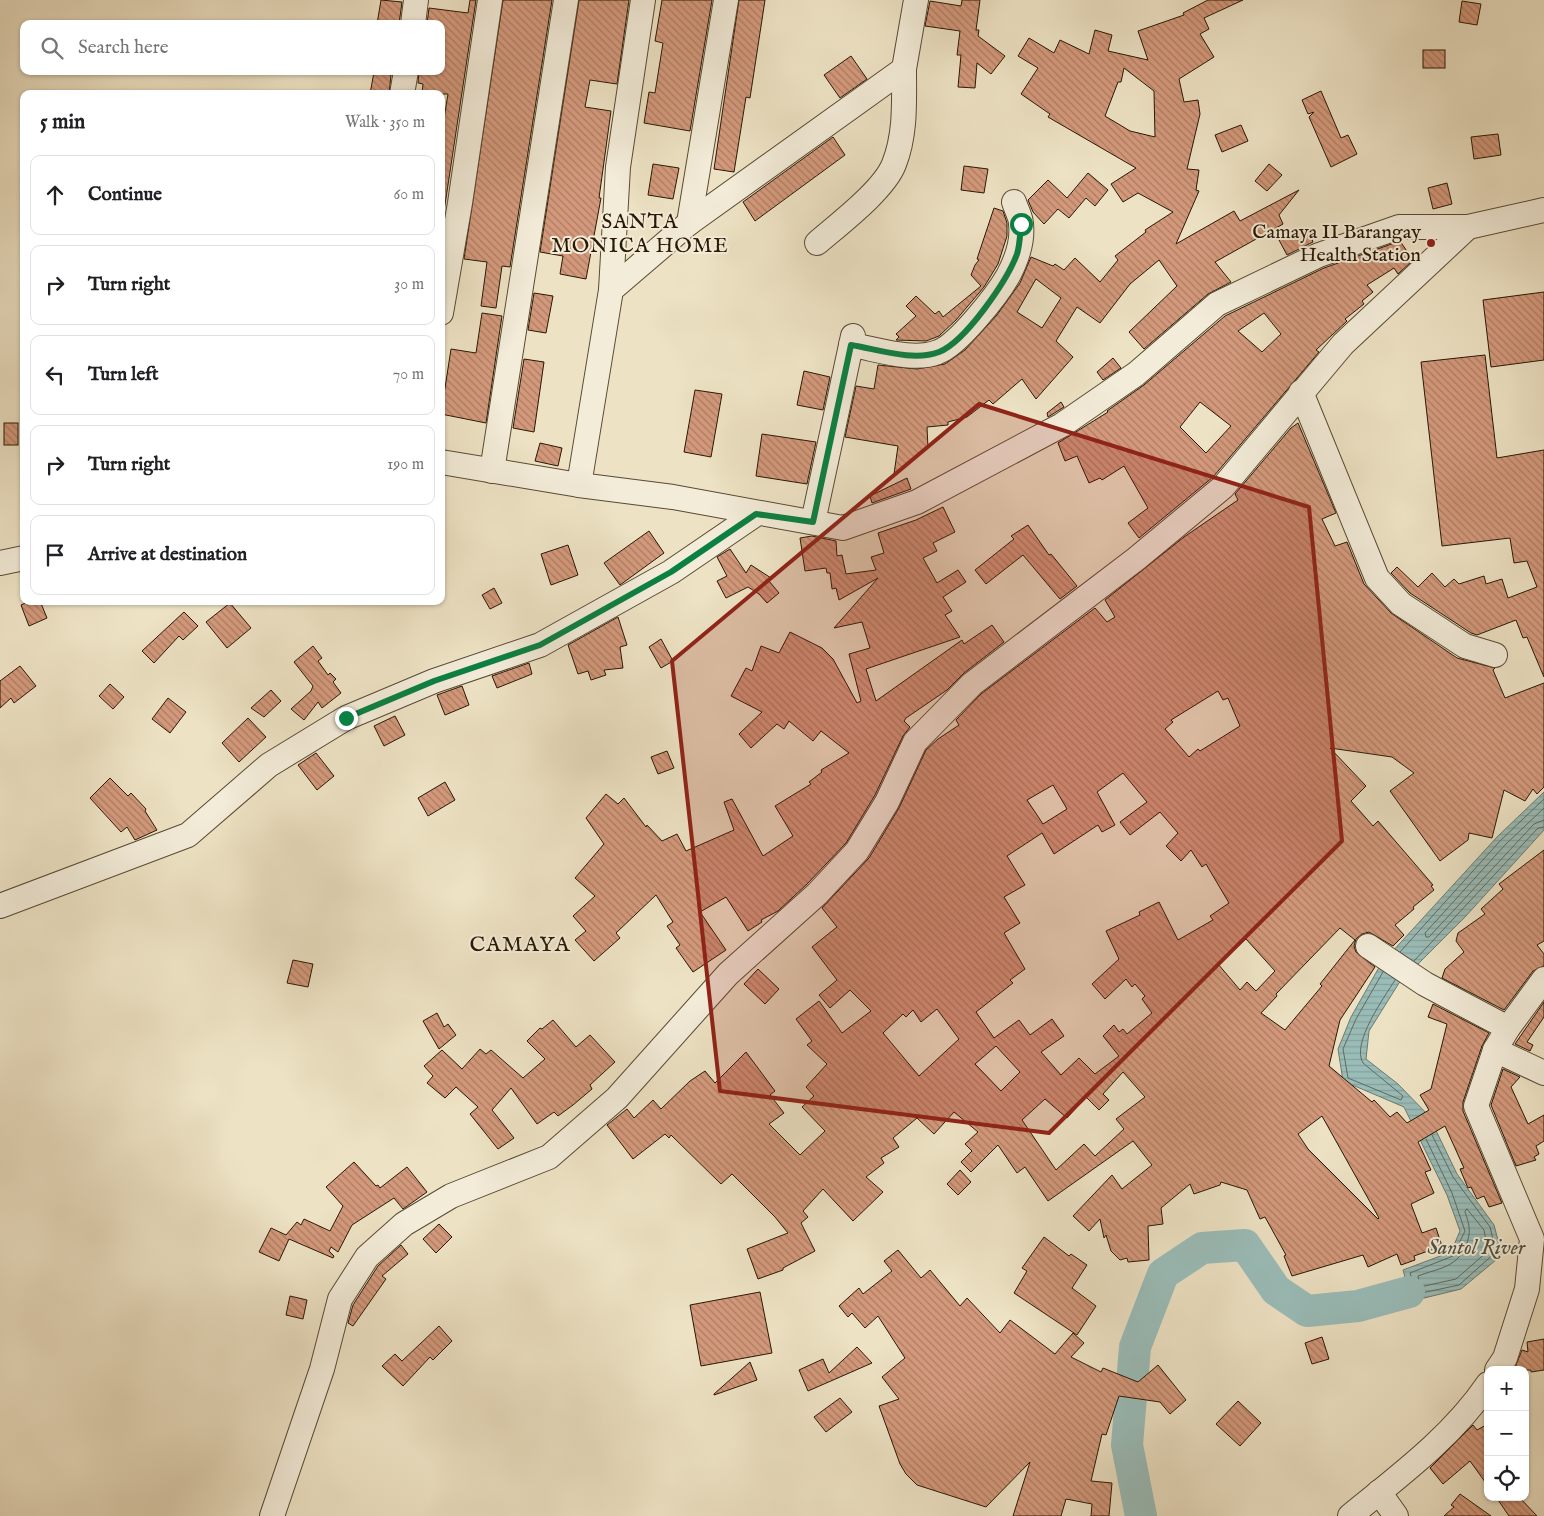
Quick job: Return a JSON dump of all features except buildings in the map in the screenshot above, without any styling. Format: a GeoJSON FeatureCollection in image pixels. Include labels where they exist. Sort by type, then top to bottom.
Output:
{"type":"FeatureCollection","features":[{"type":"Feature","properties":{"kind":"street"},"geometry":{"type":"LineString","coordinates":[[414,20],[416,0]]}},
{"type":"Feature","properties":{"kind":"street"},"geometry":{"type":"LineString","coordinates":[[445,290],[490,0]]}},
{"type":"Feature","properties":{"kind":"street"},"geometry":{"type":"LineString","coordinates":[[492,471],[566,0]]}},
{"type":"Feature","properties":{"kind":"street"},"geometry":{"type":"LineString","coordinates":[[579,485],[611,290],[618,167],[643,0]]}},
{"type":"Feature","properties":{"kind":"street"},"geometry":{"type":"LineString","coordinates":[[689,223],[726,0]]}},
{"type":"Feature","properties":{"kind":"street"},"geometry":{"type":"LineString","coordinates":[[817,243],[872,195],[894,165],[904,126],[904,69],[916,0]]}},
{"type":"Feature","properties":{"kind":"street"},"geometry":{"type":"LineString","coordinates":[[611,290],[689,223],[904,69]]}},
{"type":"Feature","properties":{"kind":"street"},"geometry":{"type":"LineString","coordinates":[[403,90],[405,75]]}},
{"type":"Feature","properties":{"kind":"street"},"geometry":{"type":"LineString","coordinates":[[813,522],[852,340],[915,356],[939,352],[960,336],[1003,284],[1018,252],[1021,224],[1014,202]]}},
{"type":"Feature","properties":{"kind":"street"},"geometry":{"type":"LineString","coordinates":[[445,463],[579,485],[673,497],[756,514],[843,528],[917,502],[1062,425],[1136,374],[1217,304],[1319,254],[1399,227],[1468,227],[1544,210]]}},
{"type":"Feature","properties":{"kind":"street"},"geometry":{"type":"LineString","coordinates":[[272,1516],[322,1369],[340,1299],[367,1257],[404,1224],[451,1196],[549,1157],[617,1098],[728,974],[817,894],[857,851],[887,802],[915,742],[972,684],[1136,559],[1222,487],[1343,344],[1468,227]]}},
{"type":"Feature","properties":{"kind":"street"},"geometry":{"type":"LineString","coordinates":[[1301,392],[1377,578],[1401,604],[1465,646],[1495,655]]}},
{"type":"Feature","properties":{"kind":"street"},"geometry":{"type":"LineString","coordinates":[[0,906],[188,835],[269,765],[346,718],[434,681],[540,645],[671,572],[756,514]]}},
{"type":"Feature","properties":{"kind":"street"},"geometry":{"type":"LineString","coordinates":[[0,563],[20,559]]}},
{"type":"Feature","properties":{"kind":"street"},"geometry":{"type":"LineString","coordinates":[[1374,951],[1425,984],[1508,1028]]}},
{"type":"Feature","properties":{"kind":"street"},"geometry":{"type":"LineString","coordinates":[[1500,1366],[1505,1358],[1527,1290],[1532,1239],[1476,1106],[1495,1050],[1508,1028],[1544,978]]}},
{"type":"Feature","properties":{"kind":"street"},"geometry":{"type":"LineString","coordinates":[[1495,1050],[1544,1073]]}},
{"type":"Feature","properties":{"kind":"street"},"geometry":{"type":"LineString","coordinates":[[1350,1516],[1419,1461],[1476,1402],[1484,1390]]}},
{"type":"Feature","properties":{"kind":"street"},"geometry":{"type":"LineString","coordinates":[[1379,1492],[1396,1516]]}},
{"type":"Feature","properties":{"kind":"highlighted area"},"geometry":{"type":"Polygon","coordinates":[[[979,404],[1309,507],[1342,841],[1049,1133],[720,1091],[672,661],[979,404]]]}},
{"type":"Feature","properties":{"kind":"water","name":"Santol River"},"geometry":{"type":"Polygon","coordinates":[[[1544,792],[1544,830],[1465,917],[1399,983],[1369,1031],[1366,1059],[1398,1084],[1429,1116],[1457,1174],[1494,1225],[1502,1255],[1461,1289],[1412,1301],[1403,1270],[1451,1252],[1460,1231],[1447,1195],[1404,1107],[1343,1081],[1338,1049],[1351,1017],[1381,964],[1497,837],[1544,792]]]}},
{"type":"Feature","properties":{"kind":"waterway","name":"Santol River"},"geometry":{"type":"LineString","coordinates":[[1141,1516],[1127,1445],[1135,1347],[1163,1274],[1202,1248],[1245,1245],[1276,1290],[1307,1311],[1358,1306],[1409,1292]]}},
{"type":"Feature","properties":{"kind":"place","name":"Camaya II Barangay Health Station"},"geometry":{"type":"Point","coordinates":[1431,243]}},
{"type":"Feature","properties":{"kind":"district","name":"SANTA MONICA HOME"},"geometry":{"type":"Point","coordinates":[640,234]}},
{"type":"Feature","properties":{"kind":"district","name":"CAMAYA"},"geometry":{"type":"Point","coordinates":[520,945]}},
{"type":"Feature","properties":{"kind":"route"},"geometry":{"type":"LineString","coordinates":[[346,718],[434,681],[540,645],[671,572],[756,514],[813,522],[851,345],[915,356],[939,352],[960,336],[992,299],[1008,276],[1018,252],[1021,224]]}}]}
